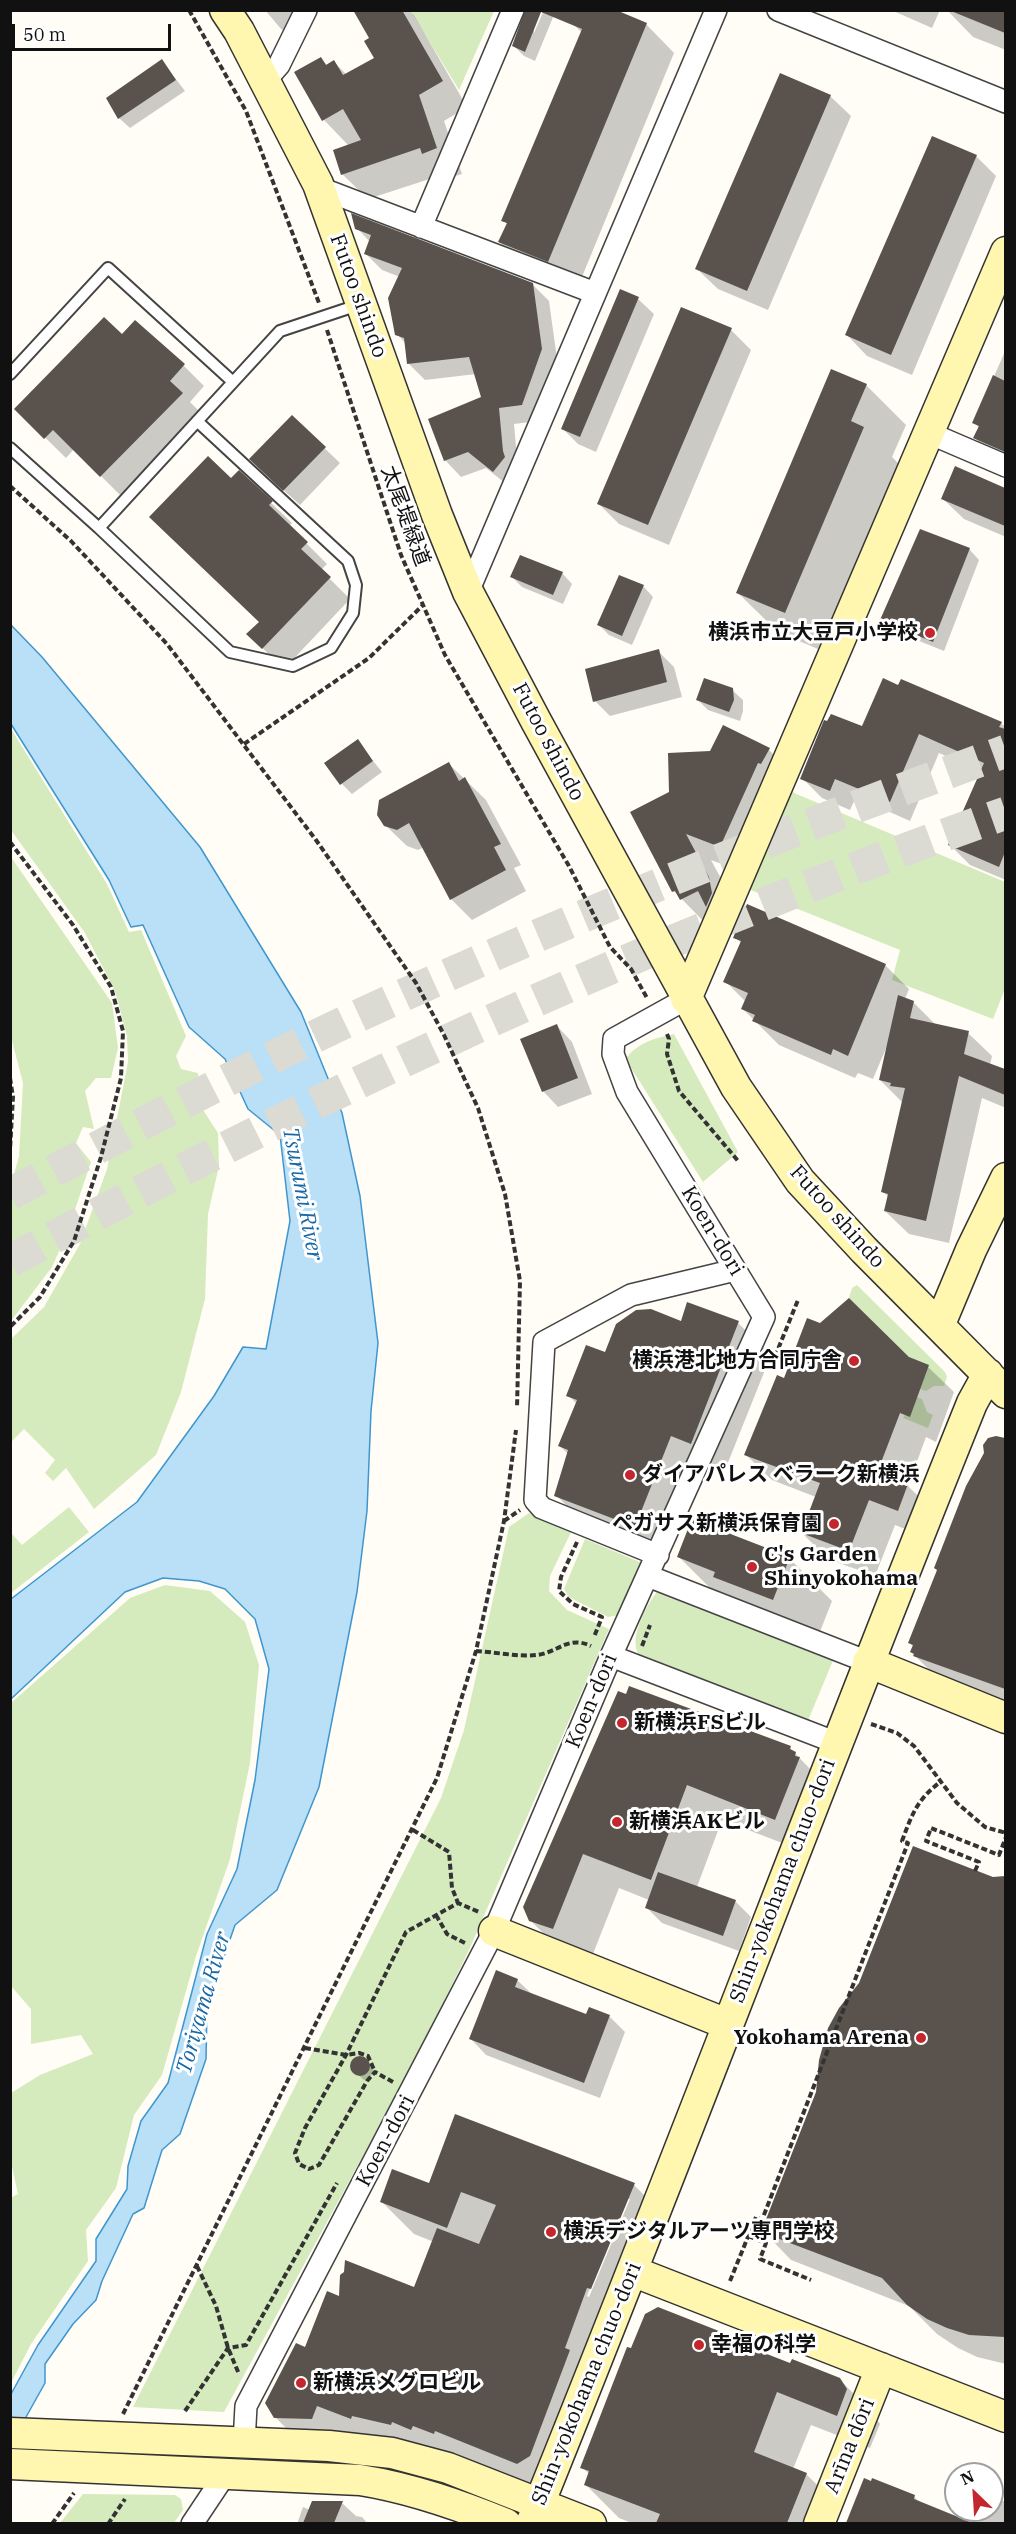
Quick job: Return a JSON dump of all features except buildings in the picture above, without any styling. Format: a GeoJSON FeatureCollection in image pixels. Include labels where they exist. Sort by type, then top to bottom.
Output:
{"type":"FeatureCollection","features":[{"type":"Feature","properties":{"kind":"street","name":"Futoo shindo"},"geometry":{"type":"LineString","coordinates":[[225,10],[320,188],[437,515],[468,592],[686,999],[736,1087],[800,1181],[864,1250],[940,1324],[997,1384]]}},
{"type":"Feature","properties":{"kind":"street"},"geometry":{"type":"LineString","coordinates":[[264,82],[279,64],[306,10]]}},
{"type":"Feature","properties":{"kind":"street"},"geometry":{"type":"LineString","coordinates":[[421,227],[513,10]]}},
{"type":"Feature","properties":{"kind":"street"},"geometry":{"type":"LineString","coordinates":[[468,592],[716,10]]}},
{"type":"Feature","properties":{"kind":"street"},"geometry":{"type":"LineString","coordinates":[[778,10],[1005,102]]}},
{"type":"Feature","properties":{"kind":"street"},"geometry":{"type":"LineString","coordinates":[[320,188],[596,293]]}},
{"type":"Feature","properties":{"kind":"street"},"geometry":{"type":"LineString","coordinates":[[686,999],[1005,252]]}},
{"type":"Feature","properties":{"kind":"street"},"geometry":{"type":"LineString","coordinates":[[929,433],[1005,466]]}},
{"type":"Feature","properties":{"kind":"street","name":"Koen-dori"},"geometry":{"type":"LineString","coordinates":[[244,2443],[246,2406],[482,1931],[658,1555],[765,1317],[627,1092],[613,1054],[614,1039],[686,999]]}},
{"type":"Feature","properties":{"kind":"street"},"geometry":{"type":"LineString","coordinates":[[940,1324],[970,1250],[1005,1178]]}},
{"type":"Feature","properties":{"kind":"street"},"geometry":{"type":"LineString","coordinates":[[658,1555],[542,1508],[534,1500],[544,1342],[631,1295],[735,1270]]}},
{"type":"Feature","properties":{"kind":"street","name":"Shin-yokohama chuo-dori"},"geometry":{"type":"LineString","coordinates":[[535,2513],[632,2271],[868,1662],[972,1403],[997,1384]]}},
{"type":"Feature","properties":{"kind":"street"},"geometry":{"type":"LineString","coordinates":[[648,1576],[1005,1718]]}},
{"type":"Feature","properties":{"kind":"street"},"geometry":{"type":"LineString","coordinates":[[611,1656],[837,1743]]}},
{"type":"Feature","properties":{"kind":"street"},"geometry":{"type":"LineString","coordinates":[[482,1931],[728,2024]]}},
{"type":"Feature","properties":{"kind":"street"},"geometry":{"type":"LineString","coordinates":[[632,2271],[1005,2417]]}},
{"type":"Feature","properties":{"kind":"street","name":"Arīna dōri"},"geometry":{"type":"LineString","coordinates":[[819,2523],[881,2368]]}},
{"type":"Feature","properties":{"kind":"street"},"geometry":{"type":"LineString","coordinates":[[10,2433],[329,2446],[392,2453],[448,2468],[535,2513],[591,2523]]}},
{"type":"Feature","properties":{"kind":"street"},"geometry":{"type":"LineString","coordinates":[[10,2464],[74,2479],[226,2473],[325,2477],[389,2484],[437,2498],[506,2523]]}},
{"type":"Feature","properties":{"kind":"street"},"geometry":{"type":"LineString","coordinates":[[192,2523],[226,2473]]}},
{"type":"Feature","properties":{"kind":"lane"},"geometry":{"type":"LineString","coordinates":[[10,374],[108,268],[233,382]]}},
{"type":"Feature","properties":{"kind":"lane"},"geometry":{"type":"LineString","coordinates":[[99,528],[280,331],[361,304]]}},
{"type":"Feature","properties":{"kind":"lane"},"geometry":{"type":"LineString","coordinates":[[10,447],[230,652],[293,666],[331,648],[353,614],[356,585],[348,561],[197,421]]}},
{"type":"Feature","properties":{"kind":"path","name":"太尾堤緑道"},"geometry":{"type":"LineString","coordinates":[[189,10],[246,111],[313,285],[401,555],[445,656],[569,866],[610,947],[631,969],[650,1004]]}},
{"type":"Feature","properties":{"kind":"path"},"geometry":{"type":"LineString","coordinates":[[10,486],[71,542],[167,644],[316,840],[416,982],[478,1108],[504,1194],[520,1281],[517,1415]]}},
{"type":"Feature","properties":{"kind":"path"},"geometry":{"type":"LineString","coordinates":[[244,744],[369,658],[423,604]]}},
{"type":"Feature","properties":{"kind":"path"},"geometry":{"type":"LineString","coordinates":[[10,842],[73,925],[111,987],[123,1031],[121,1078],[101,1157],[74,1241],[39,1297],[10,1327]]}},
{"type":"Feature","properties":{"kind":"path"},"geometry":{"type":"LineString","coordinates":[[665,1030],[669,1039],[667,1054],[679,1091],[739,1162]]}},
{"type":"Feature","properties":{"kind":"path"},"geometry":{"type":"LineString","coordinates":[[10,1078],[13,1097],[10,1150]]}},
{"type":"Feature","properties":{"kind":"path"},"geometry":{"type":"LineString","coordinates":[[762,1355],[774,1359],[798,1300]]}},
{"type":"Feature","properties":{"kind":"path"},"geometry":{"type":"LineString","coordinates":[[125,2411],[413,1830],[436,1778],[476,1651],[504,1521],[517,1426]]}},
{"type":"Feature","properties":{"kind":"path"},"geometry":{"type":"LineString","coordinates":[[585,1526],[561,1577],[559,1591],[573,1604],[602,1617]]}},
{"type":"Feature","properties":{"kind":"path"},"geometry":{"type":"LineString","coordinates":[[476,1651],[538,1655],[562,1644],[583,1642],[591,1646]]}},
{"type":"Feature","properties":{"kind":"path"},"geometry":{"type":"LineString","coordinates":[[868,1723],[897,1733],[914,1746],[957,1803],[985,1827],[1005,1833]]}},
{"type":"Feature","properties":{"kind":"path"},"geometry":{"type":"LineString","coordinates":[[730,2281],[756,2217],[762,2220],[908,1843],[902,1841],[914,1811],[922,1796],[940,1782]]}},
{"type":"Feature","properties":{"kind":"path"},"geometry":{"type":"LineString","coordinates":[[975,1870],[979,1862],[926,1841],[931,1828],[999,1855],[1005,1837]]}},
{"type":"Feature","properties":{"kind":"path"},"geometry":{"type":"LineString","coordinates":[[413,1830],[449,1852],[452,1888],[458,1904],[482,1931]]}},
{"type":"Feature","properties":{"kind":"path"},"geometry":{"type":"LineString","coordinates":[[375,2072],[367,2081],[319,2164],[309,2169],[298,2164],[295,2152],[305,2128],[346,2055],[406,1932],[458,1904]]}},
{"type":"Feature","properties":{"kind":"path"},"geometry":{"type":"LineString","coordinates":[[436,1915],[447,1934],[482,1931]]}},
{"type":"Feature","properties":{"kind":"path"},"geometry":{"type":"LineString","coordinates":[[305,2048],[346,2055],[359,2053],[368,2056],[375,2072],[393,2081],[388,2091]]}},
{"type":"Feature","properties":{"kind":"path"},"geometry":{"type":"LineString","coordinates":[[185,2412],[228,2348],[246,2345],[342,2172]]}},
{"type":"Feature","properties":{"kind":"path"},"geometry":{"type":"LineString","coordinates":[[748,2236],[766,2243],[760,2259],[811,2280]]}},
{"type":"Feature","properties":{"kind":"path"},"geometry":{"type":"LineString","coordinates":[[197,2266],[216,2306],[228,2348],[239,2375]]}},
{"type":"Feature","properties":{"kind":"path"},"geometry":{"type":"LineString","coordinates":[[52,2523],[74,2479]]}},
{"type":"Feature","properties":{"kind":"path"},"geometry":{"type":"LineString","coordinates":[[108,2523],[125,2499]]}},
{"type":"Feature","properties":{"kind":"green space"},"geometry":{"type":"Polygon","coordinates":[[[411,11],[494,11],[459,90],[411,11]]]}},
{"type":"Feature","properties":{"kind":"green space"},"geometry":{"type":"Polygon","coordinates":[[[11,729],[107,884],[129,932],[141,930],[186,1036],[176,1056],[181,1069],[198,1073],[201,1107],[218,1133],[219,1166],[208,1214],[205,1299],[181,1392],[156,1455],[94,1509],[66,1468],[53,1481],[45,1473],[55,1460],[24,1429],[11,1442],[11,1339],[44,1307],[80,1244],[107,1169],[128,1062],[127,1036],[115,991],[85,933],[11,830],[11,729]]]}},
{"type":"Feature","properties":{"kind":"green space"},"geometry":{"type":"Polygon","coordinates":[[[787,790],[1005,882],[1005,989],[993,1019],[892,980],[900,950],[748,889],[787,790]]]}},
{"type":"Feature","properties":{"kind":"green space"},"geometry":{"type":"Polygon","coordinates":[[[11,857],[112,1003],[118,1048],[111,1078],[96,1078],[85,1091],[94,1129],[83,1127],[76,1143],[91,1162],[66,1236],[52,1267],[11,1321],[11,1185],[19,1156],[23,1083],[11,1037],[11,857]]]}},
{"type":"Feature","properties":{"kind":"green space"},"geometry":{"type":"Polygon","coordinates":[[[674,1034],[738,1152],[703,1182],[628,1063],[627,1057],[642,1044],[674,1034]]]}},
{"type":"Feature","properties":{"kind":"green space"},"geometry":{"type":"Polygon","coordinates":[[[857,1285],[945,1372],[947,1377],[944,1386],[934,1386],[926,1391],[920,1389],[909,1357],[849,1298],[852,1288],[857,1285]]]}},
{"type":"Feature","properties":{"kind":"green space"},"geometry":{"type":"Polygon","coordinates":[[[917,1397],[922,1399],[927,1412],[933,1415],[928,1428],[903,1418],[917,1397]]]}},
{"type":"Feature","properties":{"kind":"green space"},"geometry":{"type":"Polygon","coordinates":[[[69,1507],[89,1532],[11,1593],[11,1535],[22,1545],[69,1507]]]}},
{"type":"Feature","properties":{"kind":"green space"},"geometry":{"type":"Polygon","coordinates":[[[529,1513],[572,1530],[550,1576],[549,1591],[567,1610],[609,1629],[469,1950],[416,2058],[224,2412],[133,2407],[441,1798],[464,1730],[509,1527],[529,1513]]]}},
{"type":"Feature","properties":{"kind":"green space"},"geometry":{"type":"Polygon","coordinates":[[[585,1539],[642,1563],[619,1615],[608,1617],[569,1597],[564,1589],[585,1539]]]}},
{"type":"Feature","properties":{"kind":"green space"},"geometry":{"type":"Polygon","coordinates":[[[165,1585],[210,1591],[245,1622],[259,1665],[250,1763],[230,1859],[196,1956],[162,2075],[134,2115],[116,2188],[86,2230],[88,2261],[31,2344],[11,2383],[10,2198],[18,2194],[11,2162],[11,2093],[40,2075],[93,2054],[81,2035],[31,2044],[31,2009],[11,1986],[11,1703],[130,1598],[165,1585]]]}},
{"type":"Feature","properties":{"kind":"green space"},"geometry":{"type":"Polygon","coordinates":[[[657,1592],[834,1658],[807,1723],[640,1656],[637,1650],[637,1633],[643,1614],[657,1592]]]}},
{"type":"Feature","properties":{"kind":"green space"},"geometry":{"type":"Polygon","coordinates":[[[83,2494],[175,2495],[181,2499],[183,2510],[174,2523],[60,2523],[83,2494]]]}},
{"type":"Feature","properties":{"kind":"water"},"geometry":{"type":"Polygon","coordinates":[[[11,625],[42,657],[200,847],[301,1012],[342,1113],[360,1196],[378,1343],[371,1411],[367,1511],[357,1592],[319,1787],[277,1890],[235,1925],[207,2006],[206,2059],[180,2134],[162,2150],[144,2208],[133,2214],[102,2281],[96,2300],[73,2324],[45,2364],[45,2383],[11,2444],[11,2394],[38,2345],[96,2261],[96,2239],[127,2189],[128,2166],[141,2121],[168,2083],[207,1934],[237,1869],[255,1780],[269,1669],[255,1619],[225,1589],[199,1581],[163,1578],[125,1592],[11,1699],[11,1599],[137,1502],[214,1396],[243,1347],[266,1349],[290,1221],[280,1135],[248,1109],[225,1059],[189,1027],[143,925],[131,927],[109,880],[11,724],[11,625]]]}},
{"type":"Feature","properties":{"kind":"tunnel"},"geometry":{"type":"LineString","coordinates":[[10,1194],[250,1068],[472,964],[699,869],[852,808],[1006,751]]}},
{"type":"Feature","properties":{"kind":"tunnel"},"geometry":{"type":"LineString","coordinates":[[10,1261],[252,1135],[499,1017],[750,910],[1006,813]]}},
{"type":"Feature","properties":{"kind":"place","name":"横浜市立大豆戸小学校"},"geometry":{"type":"Point","coordinates":[930,633]}},
{"type":"Feature","properties":{"kind":"place","name":"横浜港北地方合同庁舎"},"geometry":{"type":"Point","coordinates":[854,1361]}},
{"type":"Feature","properties":{"kind":"place","name":"ダイアパレス ベラーク新横浜"},"geometry":{"type":"Point","coordinates":[630,1475]}},
{"type":"Feature","properties":{"kind":"place","name":"ペガサス新横浜保育園"},"geometry":{"type":"Point","coordinates":[834,1524]}},
{"type":"Feature","properties":{"kind":"place","name":"C's Garden Shinyokohama"},"geometry":{"type":"Point","coordinates":[752,1567]}},
{"type":"Feature","properties":{"kind":"place","name":"新横浜FSビル"},"geometry":{"type":"Point","coordinates":[622,1723]}},
{"type":"Feature","properties":{"kind":"place","name":"新横浜AKビル"},"geometry":{"type":"Point","coordinates":[617,1822]}},
{"type":"Feature","properties":{"kind":"place","name":"Yokohama Arena"},"geometry":{"type":"Point","coordinates":[921,2038]}},
{"type":"Feature","properties":{"kind":"place","name":"横浜デジタルアーツ専門学校"},"geometry":{"type":"Point","coordinates":[551,2232]}},
{"type":"Feature","properties":{"kind":"place","name":"幸福の科学"},"geometry":{"type":"Point","coordinates":[699,2345]}},
{"type":"Feature","properties":{"kind":"place","name":"新横浜メグロビル"},"geometry":{"type":"Point","coordinates":[301,2383]}},
{"type":"Feature","properties":{"kind":"water label","name":"Tsurumi River"},"geometry":{"type":"Point","coordinates":[302,1194]}},
{"type":"Feature","properties":{"kind":"water label","name":"Toriyama River"},"geometry":{"type":"Point","coordinates":[204,2003]}}]}
